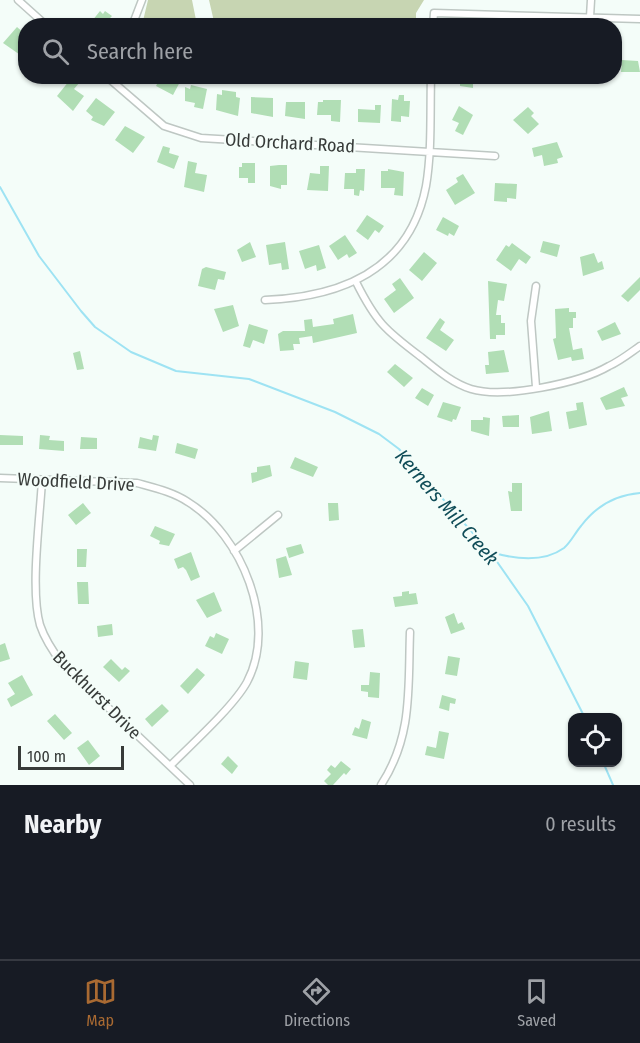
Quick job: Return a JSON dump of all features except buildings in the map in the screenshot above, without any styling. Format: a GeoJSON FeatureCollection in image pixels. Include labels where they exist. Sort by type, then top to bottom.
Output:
{"type":"FeatureCollection","features":[{"type":"Feature","properties":{"kind":"street"},"geometry":{"type":"LineString","coordinates":[[18,0],[38,18]]}},
{"type":"Feature","properties":{"kind":"street"},"geometry":{"type":"LineString","coordinates":[[135,18],[142,0]]}},
{"type":"Feature","properties":{"kind":"street"},"geometry":{"type":"LineString","coordinates":[[590,17],[591,0]]}},
{"type":"Feature","properties":{"kind":"street"},"geometry":{"type":"LineString","coordinates":[[434,18],[434,14],[607,18]]}},
{"type":"Feature","properties":{"kind":"street"},"geometry":{"type":"LineString","coordinates":[[622,19],[640,20]]}},
{"type":"Feature","properties":{"kind":"street","name":"Old Orchard Road"},"geometry":{"type":"LineString","coordinates":[[115,84],[164,126],[201,138],[429,150],[495,156]]}},
{"type":"Feature","properties":{"kind":"street"},"geometry":{"type":"LineString","coordinates":[[265,300],[322,294],[356,282],[388,258],[412,226],[426,186],[431,84]]}},
{"type":"Feature","properties":{"kind":"street"},"geometry":{"type":"LineString","coordinates":[[356,282],[381,325],[448,378],[483,392],[497,393],[572,381],[609,367],[640,346]]}},
{"type":"Feature","properties":{"kind":"street"},"geometry":{"type":"LineString","coordinates":[[536,286],[531,321],[536,387]]}},
{"type":"Feature","properties":{"kind":"street","name":"Woodfield Drive"},"geometry":{"type":"LineString","coordinates":[[0,478],[137,483],[174,494],[191,503],[220,530],[234,551],[256,601],[260,637],[256,659],[244,686],[170,766]]}},
{"type":"Feature","properties":{"kind":"street","name":"Buckhurst Drive"},"geometry":{"type":"LineString","coordinates":[[42,480],[36,600],[44,634],[63,666],[190,785]]}},
{"type":"Feature","properties":{"kind":"street"},"geometry":{"type":"LineString","coordinates":[[234,551],[278,515]]}},
{"type":"Feature","properties":{"kind":"street"},"geometry":{"type":"LineString","coordinates":[[381,785],[397,759],[404,737],[410,632]]}},
{"type":"Feature","properties":{"kind":"green space"},"geometry":{"type":"Polygon","coordinates":[[[148,0],[192,0],[196,18],[144,18],[148,0]]]}},
{"type":"Feature","properties":{"kind":"green space"},"geometry":{"type":"Polygon","coordinates":[[[209,0],[424,0],[416,13],[416,18],[213,18],[209,0]]]}},
{"type":"Feature","properties":{"kind":"waterway","name":"Kerners Mill Creek"},"geometry":{"type":"LineString","coordinates":[[0,187],[39,256],[81,311],[95,327],[131,352],[176,371],[249,379],[335,412],[379,434],[399,449],[493,556],[528,606],[582,713]]}},
{"type":"Feature","properties":{"kind":"waterway"},"geometry":{"type":"LineString","coordinates":[[491,552],[528,558],[556,553],[566,546],[587,519],[600,507],[622,496],[640,493]]}},
{"type":"Feature","properties":{"kind":"waterway","name":"Kerners Mill Creek"},"geometry":{"type":"LineString","coordinates":[[605,767],[613,785]]}}]}
